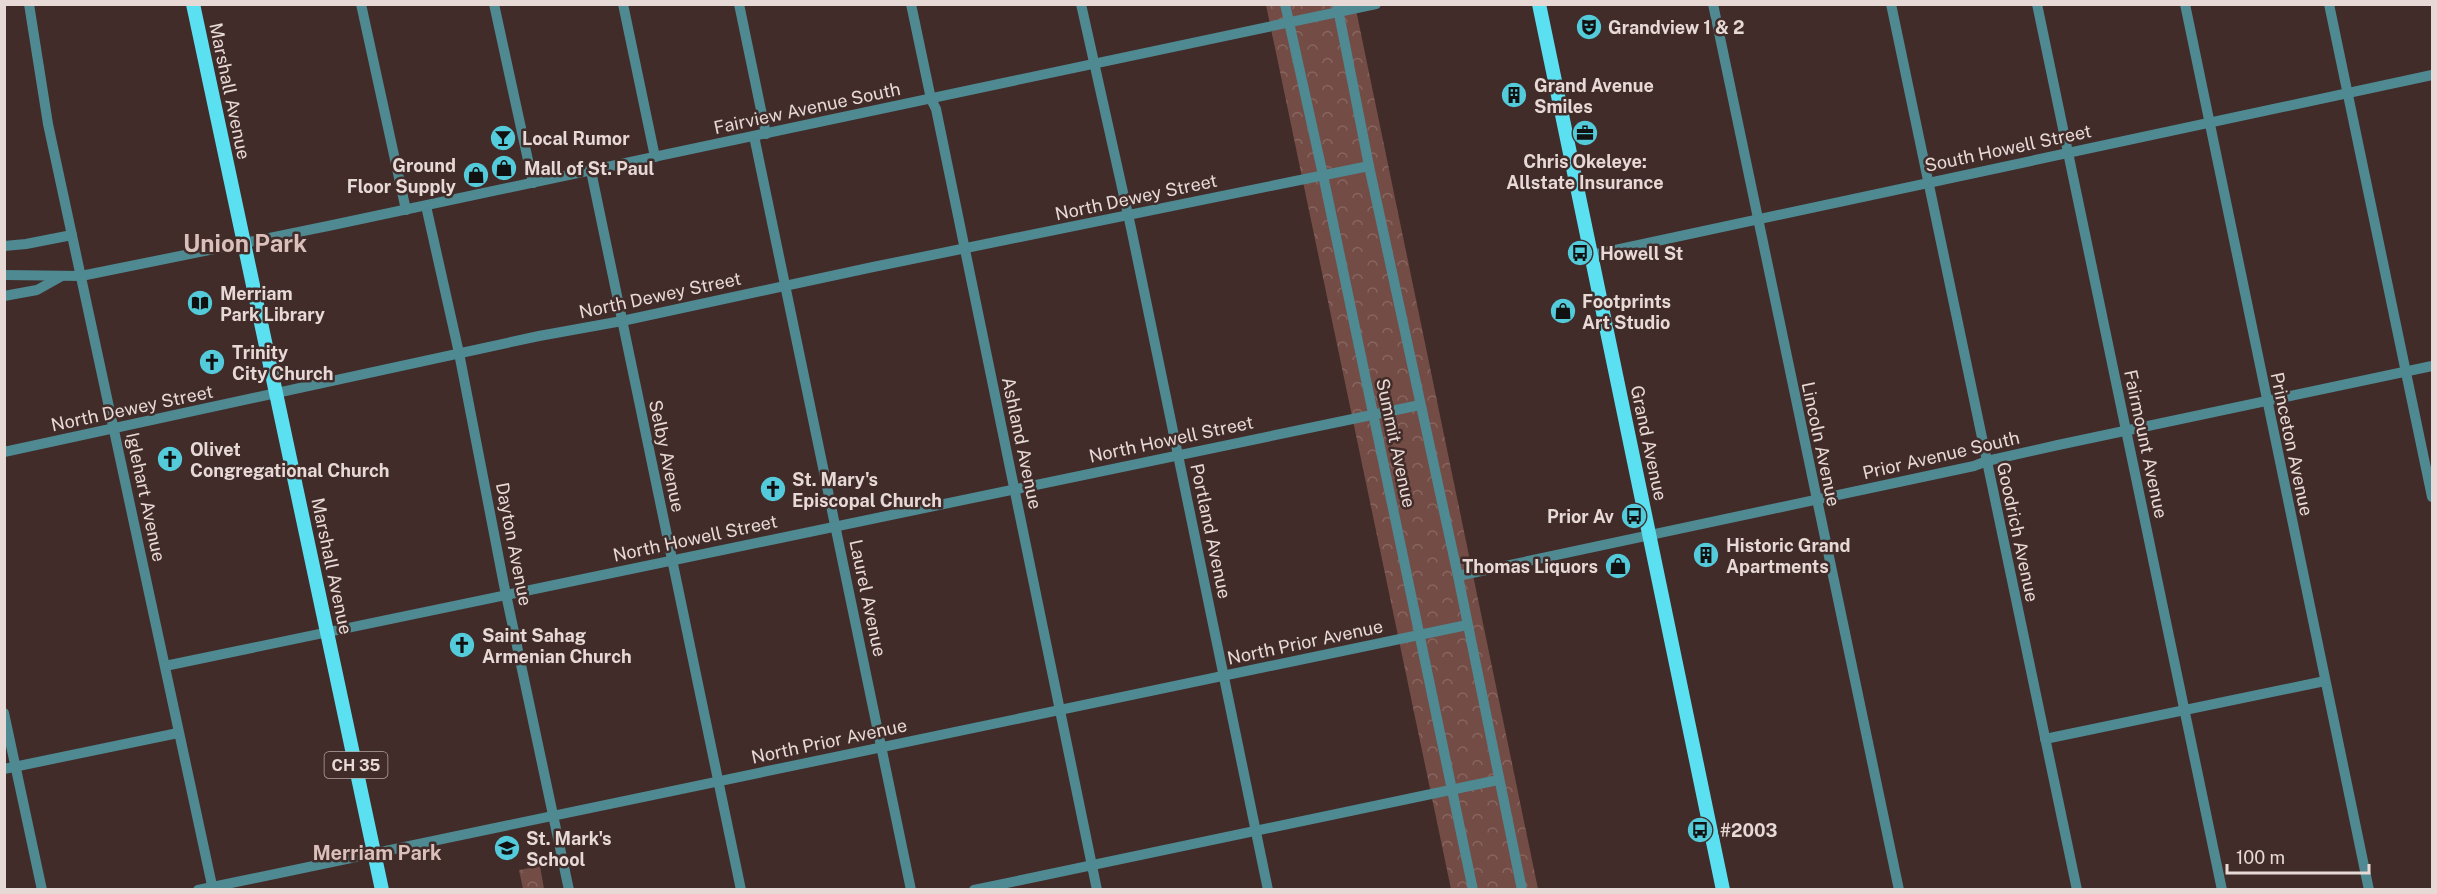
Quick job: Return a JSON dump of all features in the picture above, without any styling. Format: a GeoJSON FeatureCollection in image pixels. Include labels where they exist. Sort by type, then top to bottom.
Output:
{"type":"FeatureCollection","features":[{"type":"Feature","properties":{"kind":"main road","name":"Marshall Avenue"},"geometry":{"type":"LineString","coordinates":[[193,4],[382,890]]}},
{"type":"Feature","properties":{"kind":"main road","name":"Grand Avenue"},"geometry":{"type":"LineString","coordinates":[[1539,4],[1723,890]]}},
{"type":"Feature","properties":{"kind":"street","name":"Iglehart Avenue"},"geometry":{"type":"LineString","coordinates":[[29,4],[48,124],[213,888]]}},
{"type":"Feature","properties":{"kind":"street"},"geometry":{"type":"LineString","coordinates":[[361,4],[406,210]]}},
{"type":"Feature","properties":{"kind":"street"},"geometry":{"type":"LineString","coordinates":[[494,4],[533,183]]}},
{"type":"Feature","properties":{"kind":"street"},"geometry":{"type":"LineString","coordinates":[[623,4],[655,157]]}},
{"type":"Feature","properties":{"kind":"street"},"geometry":{"type":"LineString","coordinates":[[739,4],[766,134]]}},
{"type":"Feature","properties":{"kind":"street","name":"Ashland Avenue"},"geometry":{"type":"LineString","coordinates":[[911,4],[931,99],[936,109],[1097,890]]}},
{"type":"Feature","properties":{"kind":"street","name":"Portland Avenue"},"geometry":{"type":"LineString","coordinates":[[1081,4],[1268,890]]}},
{"type":"Feature","properties":{"kind":"street","name":"Summit Avenue"},"geometry":{"type":"LineString","coordinates":[[1285,4],[1473,890]]}},
{"type":"Feature","properties":{"kind":"street","name":"Fairview Avenue South"},"geometry":{"type":"LineString","coordinates":[[4,275],[81,276],[426,206],[1289,23],[1338,8],[1376,4]]}},
{"type":"Feature","properties":{"kind":"street","name":"Lincoln Avenue"},"geometry":{"type":"LineString","coordinates":[[1713,4],[1899,890]]}},
{"type":"Feature","properties":{"kind":"street","name":"Goodrich Avenue"},"geometry":{"type":"LineString","coordinates":[[1892,4],[2077,890]]}},
{"type":"Feature","properties":{"kind":"street","name":"Fairmount Avenue"},"geometry":{"type":"LineString","coordinates":[[2037,4],[2222,890]]}},
{"type":"Feature","properties":{"kind":"street","name":"Princeton Avenue"},"geometry":{"type":"LineString","coordinates":[[2186,4],[2369,890]]}},
{"type":"Feature","properties":{"kind":"street"},"geometry":{"type":"LineString","coordinates":[[2329,4],[2433,497]]}},
{"type":"Feature","properties":{"kind":"street","name":"Summit Avenue"},"geometry":{"type":"LineString","coordinates":[[1338,8],[1369,166],[1458,576],[1522,890]]}},
{"type":"Feature","properties":{"kind":"street","name":"South Howell Street"},"geometry":{"type":"LineString","coordinates":[[1592,255],[2433,75]]}},
{"type":"Feature","properties":{"kind":"street","name":"Laurel Avenue"},"geometry":{"type":"LineString","coordinates":[[754,136],[912,890]]}},
{"type":"Feature","properties":{"kind":"street","name":"North Dewey Street"},"geometry":{"type":"LineString","coordinates":[[4,452],[459,353],[1369,166]]}},
{"type":"Feature","properties":{"kind":"street","name":"Selby Avenue"},"geometry":{"type":"LineString","coordinates":[[591,171],[741,890]]}},
{"type":"Feature","properties":{"kind":"street","name":"Dayton Avenue"},"geometry":{"type":"LineString","coordinates":[[426,206],[459,353],[506,594],[570,890]]}},
{"type":"Feature","properties":{"kind":"street"},"geometry":{"type":"LineString","coordinates":[[4,246],[72,235]]}},
{"type":"Feature","properties":{"kind":"street"},"geometry":{"type":"LineString","coordinates":[[4,296],[37,290],[62,276]]}},
{"type":"Feature","properties":{"kind":"street","name":"Prior Avenue South"},"geometry":{"type":"LineString","coordinates":[[1458,576],[1974,466],[1987,461],[2126,430],[2433,366]]}},
{"type":"Feature","properties":{"kind":"street"},"geometry":{"type":"LineString","coordinates":[[1374,415],[1420,405]]}},
{"type":"Feature","properties":{"kind":"street","name":"North Howell Street"},"geometry":{"type":"LineString","coordinates":[[165,666],[1374,415]]}},
{"type":"Feature","properties":{"kind":"street","name":"North Prior Avenue"},"geometry":{"type":"LineString","coordinates":[[198,890],[1467,624]]}},
{"type":"Feature","properties":{"kind":"street"},"geometry":{"type":"LineString","coordinates":[[2045,739],[2325,681]]}},
{"type":"Feature","properties":{"kind":"street"},"geometry":{"type":"LineString","coordinates":[[4,713],[42,890]]}},
{"type":"Feature","properties":{"kind":"street"},"geometry":{"type":"LineString","coordinates":[[4,768],[178,733]]}},
{"type":"Feature","properties":{"kind":"street"},"geometry":{"type":"LineString","coordinates":[[974,890],[1498,780]]}},
{"type":"Feature","properties":{"kind":"green space"},"geometry":{"type":"Polygon","coordinates":[[[1266,5],[1355,5],[1538,889],[1451,889],[1266,5]]]}},
{"type":"Feature","properties":{"kind":"green space"},"geometry":{"type":"Polygon","coordinates":[[[540,866],[544,889],[523,889],[519,870],[540,866]]]}},
{"type":"Feature","properties":{"kind":"place","name":"Grandview 1 & 2"},"geometry":{"type":"Point","coordinates":[1589,27]}},
{"type":"Feature","properties":{"kind":"place","name":"Grand Avenue Smiles"},"geometry":{"type":"Point","coordinates":[1514,95]}},
{"type":"Feature","properties":{"kind":"place","name":"Chris Okeleye: Allstate Insurance"},"geometry":{"type":"Point","coordinates":[1585,133]}},
{"type":"Feature","properties":{"kind":"place","name":"Local Rumor"},"geometry":{"type":"Point","coordinates":[503,138]}},
{"type":"Feature","properties":{"kind":"place","name":"Mall of St. Paul"},"geometry":{"type":"Point","coordinates":[504,168]}},
{"type":"Feature","properties":{"kind":"place","name":"Ground Floor Supply"},"geometry":{"type":"Point","coordinates":[476,175]}},
{"type":"Feature","properties":{"kind":"place","name":"Howell St"},"geometry":{"type":"Point","coordinates":[1580,253]}},
{"type":"Feature","properties":{"kind":"place","name":"Merriam Park Library"},"geometry":{"type":"Point","coordinates":[200,303]}},
{"type":"Feature","properties":{"kind":"place","name":"Footprints Art Studio"},"geometry":{"type":"Point","coordinates":[1563,311]}},
{"type":"Feature","properties":{"kind":"place","name":"Trinity City Church"},"geometry":{"type":"Point","coordinates":[212,362]}},
{"type":"Feature","properties":{"kind":"place","name":"Olivet Congregational Church"},"geometry":{"type":"Point","coordinates":[170,459]}},
{"type":"Feature","properties":{"kind":"place","name":"St. Mary's Episcopal Church"},"geometry":{"type":"Point","coordinates":[773,489]}},
{"type":"Feature","properties":{"kind":"place","name":"Prior Av"},"geometry":{"type":"Point","coordinates":[1634,516]}},
{"type":"Feature","properties":{"kind":"place","name":"Historic Grand Apartments"},"geometry":{"type":"Point","coordinates":[1706,555]}},
{"type":"Feature","properties":{"kind":"place","name":"Thomas Liquors"},"geometry":{"type":"Point","coordinates":[1618,566]}},
{"type":"Feature","properties":{"kind":"place","name":"Saint Sahag Armenian Church"},"geometry":{"type":"Point","coordinates":[462,645]}},
{"type":"Feature","properties":{"kind":"place","name":"#2003"},"geometry":{"type":"Point","coordinates":[1700,830]}},
{"type":"Feature","properties":{"kind":"place","name":"St. Mark's School"},"geometry":{"type":"Point","coordinates":[507,848]}},
{"type":"Feature","properties":{"kind":"district","name":"Union Park"},"geometry":{"type":"Point","coordinates":[245,243]}},
{"type":"Feature","properties":{"kind":"district","name":"Merriam Park"},"geometry":{"type":"Point","coordinates":[377,853]}}]}
